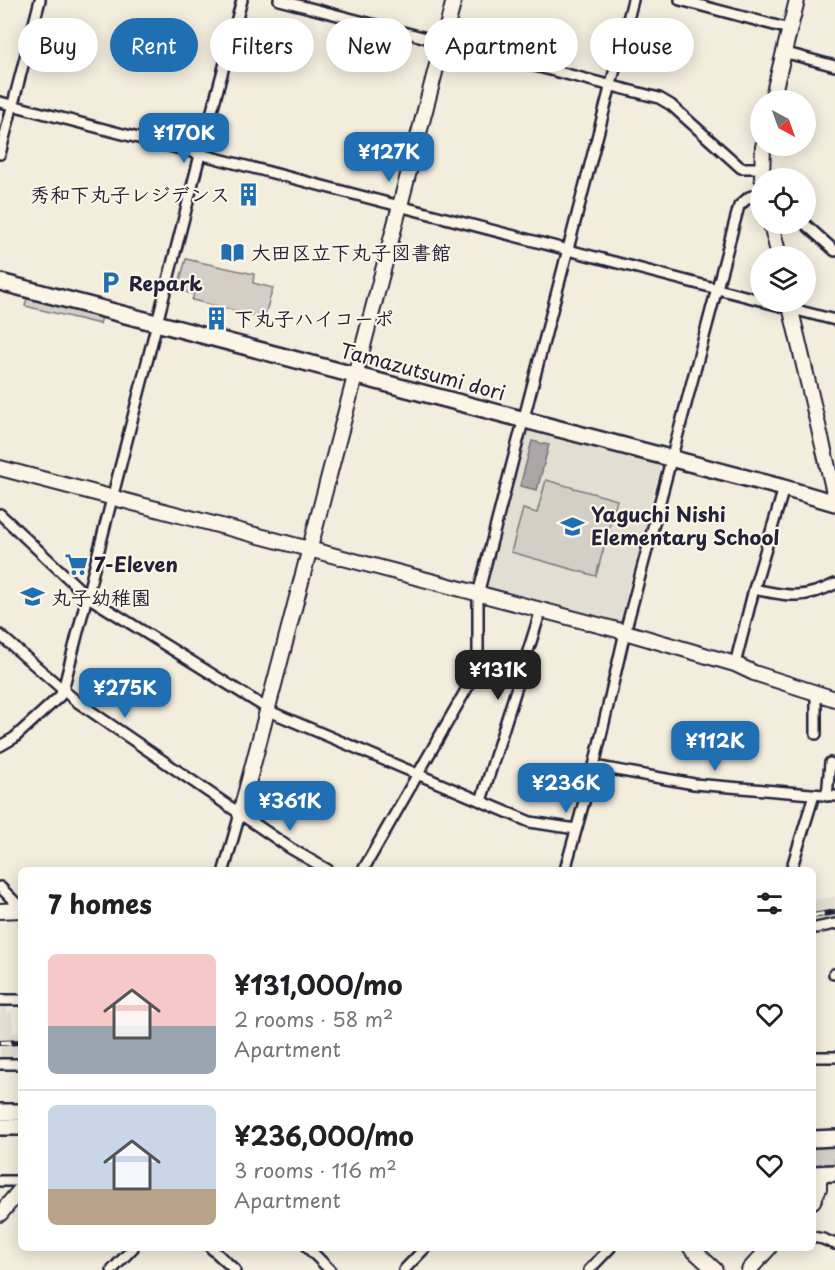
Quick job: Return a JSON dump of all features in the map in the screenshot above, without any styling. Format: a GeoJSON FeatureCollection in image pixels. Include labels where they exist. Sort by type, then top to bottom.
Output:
{"type":"FeatureCollection","features":[{"type":"Feature","properties":{"kind":"main road","name":"Tamazutsumi dori"},"geometry":{"type":"LineString","coordinates":[[0,282],[355,374],[835,503]]}},
{"type":"Feature","properties":{"kind":"main road"},"geometry":{"type":"LineString","coordinates":[[0,1112],[18,1112]]}},
{"type":"Feature","properties":{"kind":"main road"},"geometry":{"type":"LineString","coordinates":[[0,1127],[18,1127]]}},
{"type":"Feature","properties":{"kind":"main road"},"geometry":{"type":"LineString","coordinates":[[816,1138],[835,1138]]}},
{"type":"Feature","properties":{"kind":"street"},"geometry":{"type":"LineString","coordinates":[[0,154],[40,0]]}},
{"type":"Feature","properties":{"kind":"street"},"geometry":{"type":"LineString","coordinates":[[0,746],[14,738],[60,696],[63,690],[242,0]]}},
{"type":"Feature","properties":{"kind":"street"},"geometry":{"type":"LineString","coordinates":[[279,0],[424,37]]}},
{"type":"Feature","properties":{"kind":"street"},"geometry":{"type":"LineString","coordinates":[[449,18],[454,0]]}},
{"type":"Feature","properties":{"kind":"street"},"geometry":{"type":"LineString","coordinates":[[365,867],[478,669],[478,594],[633,0]]}},
{"type":"Feature","properties":{"kind":"street"},"geometry":{"type":"LineString","coordinates":[[680,0],[789,29]]}},
{"type":"Feature","properties":{"kind":"street"},"geometry":{"type":"LineString","coordinates":[[774,90],[797,0]]}},
{"type":"Feature","properties":{"kind":"street"},"geometry":{"type":"LineString","coordinates":[[783,52],[835,66]]}},
{"type":"Feature","properties":{"kind":"street"},"geometry":{"type":"LineString","coordinates":[[225,867],[435,72]]}},
{"type":"Feature","properties":{"kind":"street"},"geometry":{"type":"LineString","coordinates":[[558,72],[664,100],[741,168],[750,170]]}},
{"type":"Feature","properties":{"kind":"street"},"geometry":{"type":"LineString","coordinates":[[0,102],[750,298]]}},
{"type":"Feature","properties":{"kind":"street"},"geometry":{"type":"LineString","coordinates":[[566,867],[594,766],[625,632],[739,206],[750,197]]}},
{"type":"Feature","properties":{"kind":"street"},"geometry":{"type":"LineString","coordinates":[[816,234],[835,251]]}},
{"type":"Feature","properties":{"kind":"street"},"geometry":{"type":"LineString","coordinates":[[792,312],[835,496]]}},
{"type":"Feature","properties":{"kind":"street"},"geometry":{"type":"LineString","coordinates":[[811,312],[835,320]]}},
{"type":"Feature","properties":{"kind":"street"},"geometry":{"type":"LineString","coordinates":[[0,468],[625,632],[735,664],[835,699]]}},
{"type":"Feature","properties":{"kind":"street"},"geometry":{"type":"LineString","coordinates":[[735,664],[754,589],[784,488]]}},
{"type":"Feature","properties":{"kind":"street"},"geometry":{"type":"LineString","coordinates":[[0,514],[88,597],[267,709],[530,822],[576,829]]}},
{"type":"Feature","properties":{"kind":"street"},"geometry":{"type":"LineString","coordinates":[[754,589],[789,596],[817,593],[835,584]]}},
{"type":"Feature","properties":{"kind":"street"},"geometry":{"type":"LineString","coordinates":[[481,801],[541,610]]}},
{"type":"Feature","properties":{"kind":"street"},"geometry":{"type":"LineString","coordinates":[[0,635],[63,690],[133,741],[290,848],[323,867]]}},
{"type":"Feature","properties":{"kind":"street"},"geometry":{"type":"LineString","coordinates":[[816,694],[816,734]]}},
{"type":"Feature","properties":{"kind":"street"},"geometry":{"type":"LineString","coordinates":[[594,766],[831,796],[830,763]]}},
{"type":"Feature","properties":{"kind":"street"},"geometry":{"type":"LineString","coordinates":[[792,867],[813,795]]}},
{"type":"Feature","properties":{"kind":"street"},"geometry":{"type":"LineString","coordinates":[[0,887],[18,906]]}},
{"type":"Feature","properties":{"kind":"street"},"geometry":{"type":"LineString","coordinates":[[0,911],[18,909]]}},
{"type":"Feature","properties":{"kind":"street"},"geometry":{"type":"LineString","coordinates":[[816,927],[835,924]]}},
{"type":"Feature","properties":{"kind":"street"},"geometry":{"type":"LineString","coordinates":[[0,1000],[18,1000]]}},
{"type":"Feature","properties":{"kind":"street"},"geometry":{"type":"LineString","coordinates":[[816,1057],[835,1057]]}},
{"type":"Feature","properties":{"kind":"street"},"geometry":{"type":"LineString","coordinates":[[0,1064],[18,1064]]}},
{"type":"Feature","properties":{"kind":"street"},"geometry":{"type":"LineString","coordinates":[[816,1194],[822,1173]]}},
{"type":"Feature","properties":{"kind":"street"},"geometry":{"type":"LineString","coordinates":[[0,1181],[18,1181]]}},
{"type":"Feature","properties":{"kind":"street"},"geometry":{"type":"LineString","coordinates":[[0,1214],[18,1193]]}},
{"type":"Feature","properties":{"kind":"street"},"geometry":{"type":"LineString","coordinates":[[816,1238],[835,1244]]}},
{"type":"Feature","properties":{"kind":"street"},"geometry":{"type":"LineString","coordinates":[[112,1270],[131,1251]]}},
{"type":"Feature","properties":{"kind":"street"},"geometry":{"type":"LineString","coordinates":[[215,1251],[235,1270]]}},
{"type":"Feature","properties":{"kind":"street"},"geometry":{"type":"LineString","coordinates":[[311,1251],[330,1270]]}},
{"type":"Feature","properties":{"kind":"street"},"geometry":{"type":"LineString","coordinates":[[404,1270],[422,1251]]}},
{"type":"Feature","properties":{"kind":"street"},"geometry":{"type":"LineString","coordinates":[[589,1270],[607,1251]]}},
{"type":"Feature","properties":{"kind":"street"},"geometry":{"type":"LineString","coordinates":[[694,1251],[715,1270]]}},
{"type":"Feature","properties":{"kind":"street"},"geometry":{"type":"LineString","coordinates":[[749,1270],[766,1251]]}},
{"type":"Feature","properties":{"kind":"shaded area"},"geometry":{"type":"Polygon","coordinates":[[[186,259],[254,274],[253,283],[273,288],[264,318],[192,300],[194,294],[177,290],[186,259]]]}},
{"type":"Feature","properties":{"kind":"shaded area"},"geometry":{"type":"Polygon","coordinates":[[[29,290],[104,309],[100,324],[25,306],[29,290]]]}},
{"type":"Feature","properties":{"kind":"shaded area","name":"Yaguchi Nishi Elementary School"},"geometry":{"type":"Polygon","coordinates":[[[528,429],[661,465],[620,621],[486,586],[525,431],[528,429]]]}},
{"type":"Feature","properties":{"kind":"shaded area"},"geometry":{"type":"Polygon","coordinates":[[[532,441],[549,445],[537,490],[520,486],[532,441]]]}},
{"type":"Feature","properties":{"kind":"shaded area"},"geometry":{"type":"Polygon","coordinates":[[[546,480],[617,500],[596,576],[511,552],[523,509],[537,513],[546,480]]]}},
{"type":"Feature","properties":{"kind":"shaded area"},"geometry":{"type":"Polygon","coordinates":[[[835,897],[835,921],[816,924],[816,900],[835,897]]]}},
{"type":"Feature","properties":{"kind":"shaded area"},"geometry":{"type":"Polygon","coordinates":[[[0,1007],[7,1007],[7,1012],[12,1012],[13,1033],[18,1033],[18,1054],[14,1054],[14,1057],[0,1057],[0,1007]]]}},
{"type":"Feature","properties":{"kind":"shaded area"},"geometry":{"type":"Polygon","coordinates":[[[816,1146],[835,1146],[835,1164],[816,1165],[816,1146]]]}},
{"type":"Feature","properties":{"kind":"railway"},"geometry":{"type":"LineString","coordinates":[[816,915],[835,912]]}},
{"type":"Feature","properties":{"kind":"railway"},"geometry":{"type":"LineString","coordinates":[[0,1043],[18,1042]]}},
{"type":"Feature","properties":{"kind":"place","name":"秀和下丸子レジデンス"},"geometry":{"type":"Point","coordinates":[248,194]}},
{"type":"Feature","properties":{"kind":"place","name":"大田区立下丸子図書館"},"geometry":{"type":"Point","coordinates":[233,252]}},
{"type":"Feature","properties":{"kind":"place","name":"Repark"},"geometry":{"type":"Point","coordinates":[111,283]}},
{"type":"Feature","properties":{"kind":"place","name":"下丸子ハイコーポ"},"geometry":{"type":"Point","coordinates":[216,318]}},
{"type":"Feature","properties":{"kind":"place","name":"Yaguchi Nishi Elementary School"},"geometry":{"type":"Point","coordinates":[573,526]}},
{"type":"Feature","properties":{"kind":"place","name":"7-Eleven"},"geometry":{"type":"Point","coordinates":[76,564]}},
{"type":"Feature","properties":{"kind":"place","name":"丸子幼稚園"},"geometry":{"type":"Point","coordinates":[33,597]}}]}
